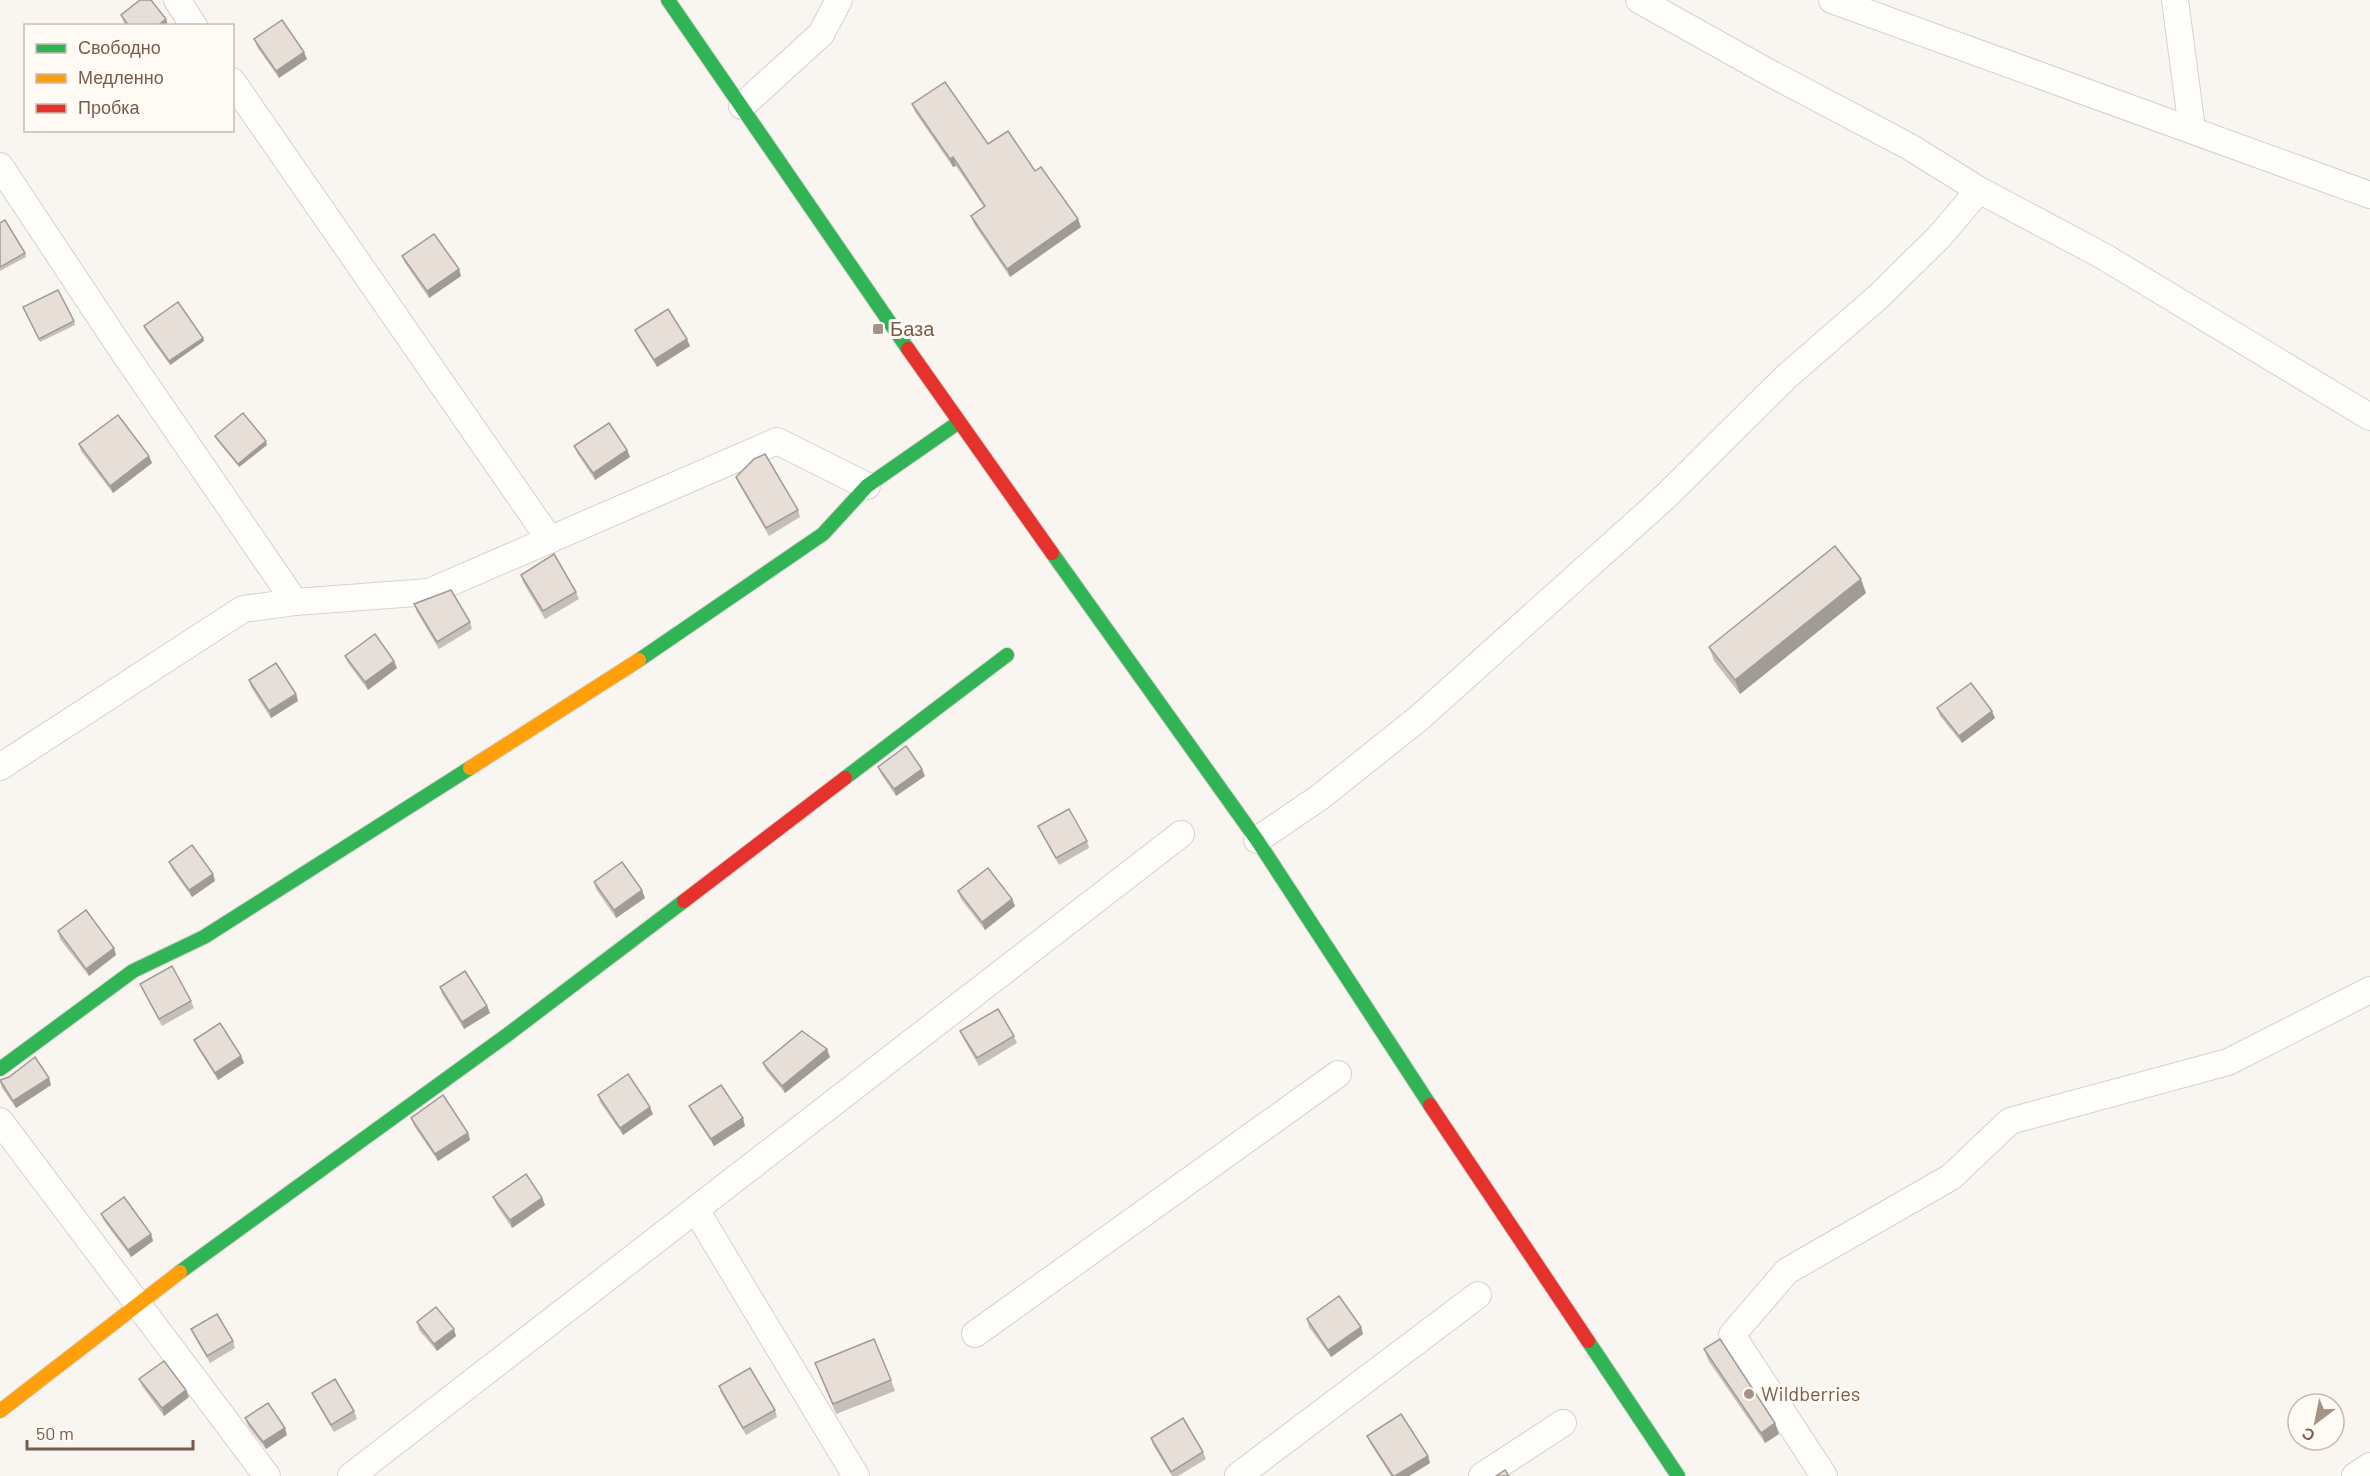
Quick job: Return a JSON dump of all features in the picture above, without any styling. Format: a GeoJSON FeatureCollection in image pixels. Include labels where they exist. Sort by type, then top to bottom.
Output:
{"type":"FeatureCollection","features":[{"type":"Feature","properties":{"kind":"street"},"geometry":{"type":"LineString","coordinates":[[177,0],[193,24]]}},
{"type":"Feature","properties":{"kind":"street"},"geometry":{"type":"LineString","coordinates":[[668,0],[959,422],[1257,840],[1384,1036],[1678,1476]]}},
{"type":"Feature","properties":{"kind":"street"},"geometry":{"type":"LineString","coordinates":[[742,106],[821,34],[839,0]]}},
{"type":"Feature","properties":{"kind":"street"},"geometry":{"type":"LineString","coordinates":[[1639,0],[1910,147],[1979,190],[2103,256],[2370,417]]}},
{"type":"Feature","properties":{"kind":"street"},"geometry":{"type":"LineString","coordinates":[[1832,0],[2370,195]]}},
{"type":"Feature","properties":{"kind":"street"},"geometry":{"type":"LineString","coordinates":[[2175,0],[2192,129]]}},
{"type":"Feature","properties":{"kind":"street"},"geometry":{"type":"LineString","coordinates":[[234,84],[550,540]]}},
{"type":"Feature","properties":{"kind":"street"},"geometry":{"type":"LineString","coordinates":[[0,166],[120,347],[295,602]]}},
{"type":"Feature","properties":{"kind":"street"},"geometry":{"type":"LineString","coordinates":[[1257,840],[1320,797],[1419,718],[1655,506],[1786,377],[1879,296],[1917,259],[1979,190]]}},
{"type":"Feature","properties":{"kind":"street"},"geometry":{"type":"LineString","coordinates":[[0,1069],[133,971],[204,937],[622,671],[823,534],[867,486],[959,422]]}},
{"type":"Feature","properties":{"kind":"street"},"geometry":{"type":"LineString","coordinates":[[0,767],[243,609],[295,602],[429,592],[777,441],[867,486]]}},
{"type":"Feature","properties":{"kind":"street"},"geometry":{"type":"LineString","coordinates":[[0,1411],[136,1304],[507,1035],[1007,655]]}},
{"type":"Feature","properties":{"kind":"street"},"geometry":{"type":"LineString","coordinates":[[351,1476],[1181,834]]}},
{"type":"Feature","properties":{"kind":"street"},"geometry":{"type":"LineString","coordinates":[[1824,1476],[1732,1335],[1787,1271],[1951,1177],[2010,1121],[2228,1062],[2370,990]]}},
{"type":"Feature","properties":{"kind":"street"},"geometry":{"type":"LineString","coordinates":[[975,1334],[1338,1074]]}},
{"type":"Feature","properties":{"kind":"street"},"geometry":{"type":"LineString","coordinates":[[0,1121],[267,1476]]}},
{"type":"Feature","properties":{"kind":"street"},"geometry":{"type":"LineString","coordinates":[[696,1210],[844,1472]]}},
{"type":"Feature","properties":{"kind":"street"},"geometry":{"type":"LineString","coordinates":[[1239,1476],[1478,1294]]}},
{"type":"Feature","properties":{"kind":"street"},"geometry":{"type":"LineString","coordinates":[[1482,1476],[1563,1423]]}},
{"type":"Feature","properties":{"kind":"street"},"geometry":{"type":"LineString","coordinates":[[2355,1476],[2370,1467]]}},
{"type":"Feature","properties":{"kind":"building"},"geometry":{"type":"Polygon","coordinates":[[[140,0],[151,0],[166,19],[160,24],[128,24],[121,15],[140,0]]]}},
{"type":"Feature","properties":{"kind":"building"},"geometry":{"type":"Polygon","coordinates":[[[282,20],[304,52],[276,71],[254,39],[282,20]]]}},
{"type":"Feature","properties":{"kind":"building"},"geometry":{"type":"Polygon","coordinates":[[[945,82],[988,144],[1008,131],[1035,171],[1041,167],[1078,219],[1007,269],[971,216],[985,206],[953,157],[950,159],[912,104],[945,82]]]}},
{"type":"Feature","properties":{"kind":"building"},"geometry":{"type":"Polygon","coordinates":[[[5,220],[25,253],[0,267],[0,223],[5,220]]]}},
{"type":"Feature","properties":{"kind":"building"},"geometry":{"type":"Polygon","coordinates":[[[434,234],[459,269],[427,291],[402,256],[434,234]]]}},
{"type":"Feature","properties":{"kind":"building"},"geometry":{"type":"Polygon","coordinates":[[[58,290],[74,321],[39,339],[23,307],[58,290]]]}},
{"type":"Feature","properties":{"kind":"building"},"geometry":{"type":"Polygon","coordinates":[[[178,302],[203,338],[169,361],[144,326],[178,302]]]}},
{"type":"Feature","properties":{"kind":"building"},"geometry":{"type":"Polygon","coordinates":[[[668,309],[687,339],[654,360],[635,330],[668,309]]]}},
{"type":"Feature","properties":{"kind":"building"},"geometry":{"type":"Polygon","coordinates":[[[243,413],[266,441],[238,464],[215,436],[243,413]]]}},
{"type":"Feature","properties":{"kind":"building"},"geometry":{"type":"Polygon","coordinates":[[[118,415],[149,456],[110,486],[79,444],[118,415]]]}},
{"type":"Feature","properties":{"kind":"building"},"geometry":{"type":"Polygon","coordinates":[[[609,423],[627,450],[593,473],[574,446],[609,423]]]}},
{"type":"Feature","properties":{"kind":"building"},"geometry":{"type":"Polygon","coordinates":[[[765,454],[798,510],[766,528],[736,477],[754,459],[765,454]]]}},
{"type":"Feature","properties":{"kind":"building"},"geometry":{"type":"Polygon","coordinates":[[[1835,546],[1861,579],[1735,680],[1709,647],[1835,546]]]}},
{"type":"Feature","properties":{"kind":"building"},"geometry":{"type":"Polygon","coordinates":[[[554,554],[576,592],[543,611],[521,575],[554,554]]]}},
{"type":"Feature","properties":{"kind":"building"},"geometry":{"type":"Polygon","coordinates":[[[451,590],[470,622],[437,642],[414,604],[451,590]]]}},
{"type":"Feature","properties":{"kind":"building"},"geometry":{"type":"Polygon","coordinates":[[[375,634],[394,661],[365,682],[345,656],[375,634]]]}},
{"type":"Feature","properties":{"kind":"building"},"geometry":{"type":"Polygon","coordinates":[[[276,663],[296,694],[269,711],[249,680],[276,663]]]}},
{"type":"Feature","properties":{"kind":"building"},"geometry":{"type":"Polygon","coordinates":[[[1971,683],[1992,711],[1959,736],[1937,708],[1971,683]]]}},
{"type":"Feature","properties":{"kind":"building"},"geometry":{"type":"Polygon","coordinates":[[[906,746],[922,769],[894,789],[878,767],[906,746]]]}},
{"type":"Feature","properties":{"kind":"building"},"geometry":{"type":"Polygon","coordinates":[[[1069,809],[1087,841],[1056,858],[1038,826],[1069,809]]]}},
{"type":"Feature","properties":{"kind":"building"},"geometry":{"type":"Polygon","coordinates":[[[192,845],[213,874],[189,890],[169,862],[192,845]]]}},
{"type":"Feature","properties":{"kind":"building"},"geometry":{"type":"Polygon","coordinates":[[[622,862],[642,890],[614,910],[594,882],[622,862]]]}},
{"type":"Feature","properties":{"kind":"building"},"geometry":{"type":"Polygon","coordinates":[[[988,868],[1012,899],[982,922],[958,891],[988,868]]]}},
{"type":"Feature","properties":{"kind":"building"},"geometry":{"type":"Polygon","coordinates":[[[86,910],[114,948],[86,969],[58,931],[86,910]]]}},
{"type":"Feature","properties":{"kind":"building"},"geometry":{"type":"Polygon","coordinates":[[[172,966],[191,1001],[159,1019],[140,984],[172,966]]]}},
{"type":"Feature","properties":{"kind":"building"},"geometry":{"type":"Polygon","coordinates":[[[465,971],[487,1006],[462,1022],[440,987],[465,971]]]}},
{"type":"Feature","properties":{"kind":"building"},"geometry":{"type":"Polygon","coordinates":[[[998,1009],[1014,1036],[977,1058],[960,1031],[998,1009]]]}},
{"type":"Feature","properties":{"kind":"building"},"geometry":{"type":"Polygon","coordinates":[[[220,1023],[241,1056],[215,1073],[194,1040],[220,1023]]]}},
{"type":"Feature","properties":{"kind":"building"},"geometry":{"type":"Polygon","coordinates":[[[802,1031],[827,1049],[782,1086],[763,1063],[802,1031]]]}},
{"type":"Feature","properties":{"kind":"building"},"geometry":{"type":"Polygon","coordinates":[[[35,1057],[49,1078],[13,1101],[0,1080],[9,1077],[35,1057]]]}},
{"type":"Feature","properties":{"kind":"building"},"geometry":{"type":"Polygon","coordinates":[[[628,1074],[650,1107],[620,1128],[598,1095],[628,1074]]]}},
{"type":"Feature","properties":{"kind":"building"},"geometry":{"type":"Polygon","coordinates":[[[721,1085],[743,1118],[711,1139],[689,1106],[721,1085]]]}},
{"type":"Feature","properties":{"kind":"building"},"geometry":{"type":"Polygon","coordinates":[[[443,1095],[468,1133],[435,1154],[411,1118],[443,1095]]]}},
{"type":"Feature","properties":{"kind":"building"},"geometry":{"type":"Polygon","coordinates":[[[526,1174],[542,1198],[510,1220],[493,1197],[526,1174]]]}},
{"type":"Feature","properties":{"kind":"building"},"geometry":{"type":"Polygon","coordinates":[[[124,1197],[151,1234],[128,1250],[101,1214],[124,1197]]]}},
{"type":"Feature","properties":{"kind":"building"},"geometry":{"type":"Polygon","coordinates":[[[1339,1296],[1361,1327],[1328,1350],[1307,1319],[1339,1296]]]}},
{"type":"Feature","properties":{"kind":"building"},"geometry":{"type":"Polygon","coordinates":[[[436,1307],[454,1329],[434,1344],[417,1322],[436,1307]]]}},
{"type":"Feature","properties":{"kind":"building"},"geometry":{"type":"Polygon","coordinates":[[[217,1314],[233,1341],[207,1356],[191,1329],[217,1314]]]}},
{"type":"Feature","properties":{"kind":"building"},"geometry":{"type":"Polygon","coordinates":[[[874,1339],[891,1380],[833,1404],[815,1363],[874,1339]]]}},
{"type":"Feature","properties":{"kind":"building"},"geometry":{"type":"Polygon","coordinates":[[[1720,1339],[1775,1423],[1761,1433],[1704,1349],[1720,1339]]]}},
{"type":"Feature","properties":{"kind":"building"},"geometry":{"type":"Polygon","coordinates":[[[164,1361],[186,1390],[162,1408],[139,1379],[164,1361]]]}},
{"type":"Feature","properties":{"kind":"building"},"geometry":{"type":"Polygon","coordinates":[[[750,1368],[775,1410],[743,1428],[719,1386],[750,1368]]]}},
{"type":"Feature","properties":{"kind":"building"},"geometry":{"type":"Polygon","coordinates":[[[335,1379],[354,1411],[331,1425],[312,1393],[335,1379]]]}},
{"type":"Feature","properties":{"kind":"building"},"geometry":{"type":"Polygon","coordinates":[[[268,1403],[285,1428],[263,1442],[245,1418],[268,1403]]]}},
{"type":"Feature","properties":{"kind":"building"},"geometry":{"type":"Polygon","coordinates":[[[1401,1414],[1428,1456],[1393,1476],[1367,1436],[1401,1414]]]}},
{"type":"Feature","properties":{"kind":"building"},"geometry":{"type":"Polygon","coordinates":[[[1183,1418],[1203,1452],[1171,1472],[1151,1438],[1183,1418]]]}},
{"type":"Feature","properties":{"kind":"building"},"geometry":{"type":"Polygon","coordinates":[[[1505,1470],[1509,1476],[1496,1476],[1505,1470]]]}},
{"type":"Feature","properties":{"kind":"traffic: fast"},"geometry":{"type":"LineString","coordinates":[[668,0],[908,349]]}},
{"type":"Feature","properties":{"kind":"traffic: fast"},"geometry":{"type":"LineString","coordinates":[[639,660],[823,534],[867,486],[959,422]]}},
{"type":"Feature","properties":{"kind":"traffic: fast"},"geometry":{"type":"LineString","coordinates":[[1052,553],[1257,840],[1430,1105]]}},
{"type":"Feature","properties":{"kind":"traffic: fast"},"geometry":{"type":"LineString","coordinates":[[845,778],[1007,655]]}},
{"type":"Feature","properties":{"kind":"traffic: fast"},"geometry":{"type":"LineString","coordinates":[[0,1069],[133,971],[204,937],[470,768]]}},
{"type":"Feature","properties":{"kind":"traffic: fast"},"geometry":{"type":"LineString","coordinates":[[180,1272],[507,1035],[684,901]]}},
{"type":"Feature","properties":{"kind":"traffic: fast"},"geometry":{"type":"LineString","coordinates":[[1588,1341],[1678,1476]]}},
{"type":"Feature","properties":{"kind":"traffic: slow"},"geometry":{"type":"LineString","coordinates":[[470,768],[639,660]]}},
{"type":"Feature","properties":{"kind":"traffic: slow"},"geometry":{"type":"LineString","coordinates":[[0,1411],[180,1272]]}},
{"type":"Feature","properties":{"kind":"traffic: jam"},"geometry":{"type":"LineString","coordinates":[[908,349],[1052,553]]}},
{"type":"Feature","properties":{"kind":"traffic: jam"},"geometry":{"type":"LineString","coordinates":[[684,901],[845,778]]}},
{"type":"Feature","properties":{"kind":"traffic: jam"},"geometry":{"type":"LineString","coordinates":[[1430,1105],[1588,1341]]}},
{"type":"Feature","properties":{"kind":"place","name":"База"},"geometry":{"type":"Point","coordinates":[878,329]}},
{"type":"Feature","properties":{"kind":"place","name":"Wildberries"},"geometry":{"type":"Point","coordinates":[1749,1394]}}]}
